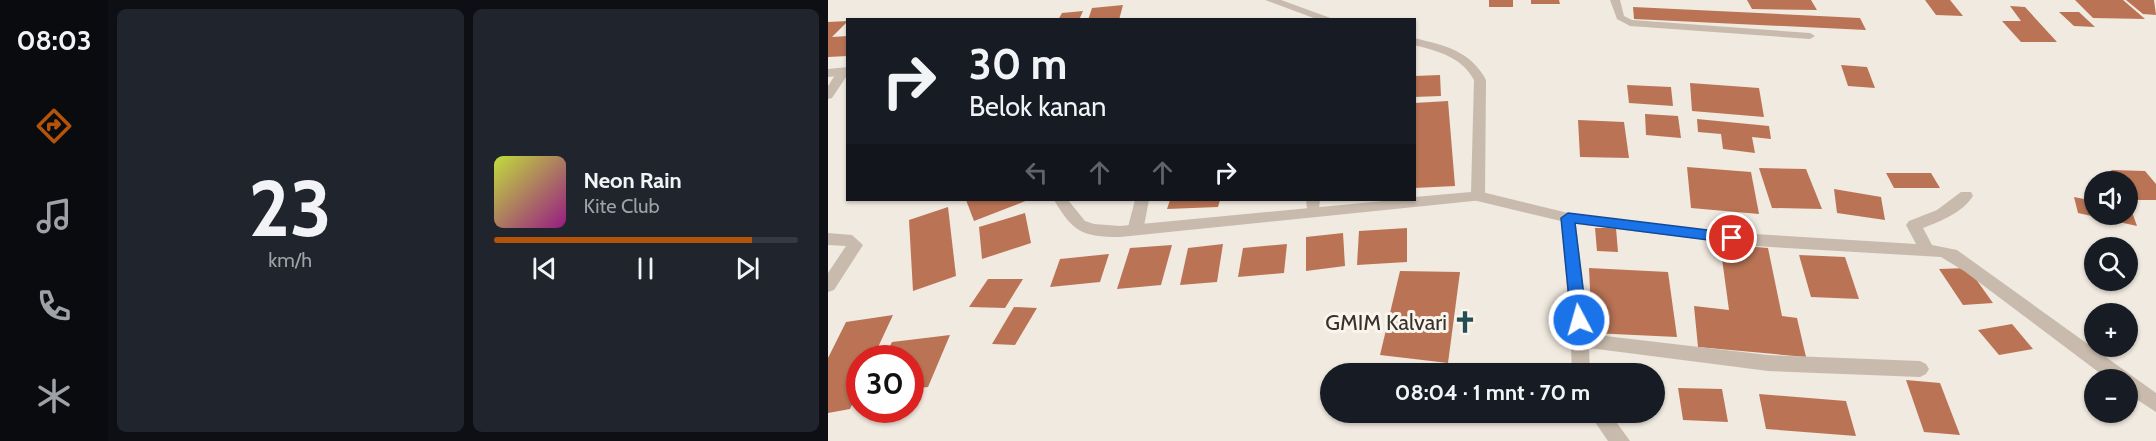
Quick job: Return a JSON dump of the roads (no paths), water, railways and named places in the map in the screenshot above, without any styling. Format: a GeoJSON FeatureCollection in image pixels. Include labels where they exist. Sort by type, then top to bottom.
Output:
{"type":"FeatureCollection","features":[{"type":"Feature","properties":{"kind":"street"},"geometry":{"type":"LineString","coordinates":[[1270,0],[1325,18]]}},
{"type":"Feature","properties":{"kind":"street"},"geometry":{"type":"LineString","coordinates":[[1416,42],[1466,58],[1476,69],[1480,80],[1478,196]]}},
{"type":"Feature","properties":{"kind":"street"},"geometry":{"type":"LineString","coordinates":[[828,73],[845,71]]}},
{"type":"Feature","properties":{"kind":"street"},"geometry":{"type":"LineString","coordinates":[[828,94],[845,71]]}},
{"type":"Feature","properties":{"kind":"street"},"geometry":{"type":"LineString","coordinates":[[1416,200],[1478,196],[1568,218],[1754,240],[1926,249],[1951,254],[2108,369]]}},
{"type":"Feature","properties":{"kind":"street"},"geometry":{"type":"LineString","coordinates":[[1926,249],[1914,225],[1931,220],[1958,205],[1966,196]]}},
{"type":"Feature","properties":{"kind":"street"},"geometry":{"type":"LineString","coordinates":[[1062,201],[1075,222],[1089,228],[1106,231],[1134,231],[1313,206],[1396,201]]}},
{"type":"Feature","properties":{"kind":"street"},"geometry":{"type":"LineString","coordinates":[[1134,231],[1142,201]]}},
{"type":"Feature","properties":{"kind":"street"},"geometry":{"type":"LineString","coordinates":[[1568,218],[1581,363]]}},
{"type":"Feature","properties":{"kind":"street"},"geometry":{"type":"LineString","coordinates":[[828,239],[847,238],[855,244],[828,286]]}},
{"type":"Feature","properties":{"kind":"street"},"geometry":{"type":"LineString","coordinates":[[1580,340],[1768,363],[1920,369]]}},
{"type":"Feature","properties":{"kind":"street"},"geometry":{"type":"LineString","coordinates":[[2138,391],[2156,404]]}},
{"type":"Feature","properties":{"kind":"street"},"geometry":{"type":"LineString","coordinates":[[1606,423],[1620,441]]}},
{"type":"Feature","properties":{"kind":"lane"},"geometry":{"type":"LineString","coordinates":[[1615,0],[1620,17],[1630,23],[1810,36]]}},
{"type":"Feature","properties":{"kind":"place","name":"GMIM Kalvari"},"geometry":{"type":"Point","coordinates":[1465,322]}}]}
